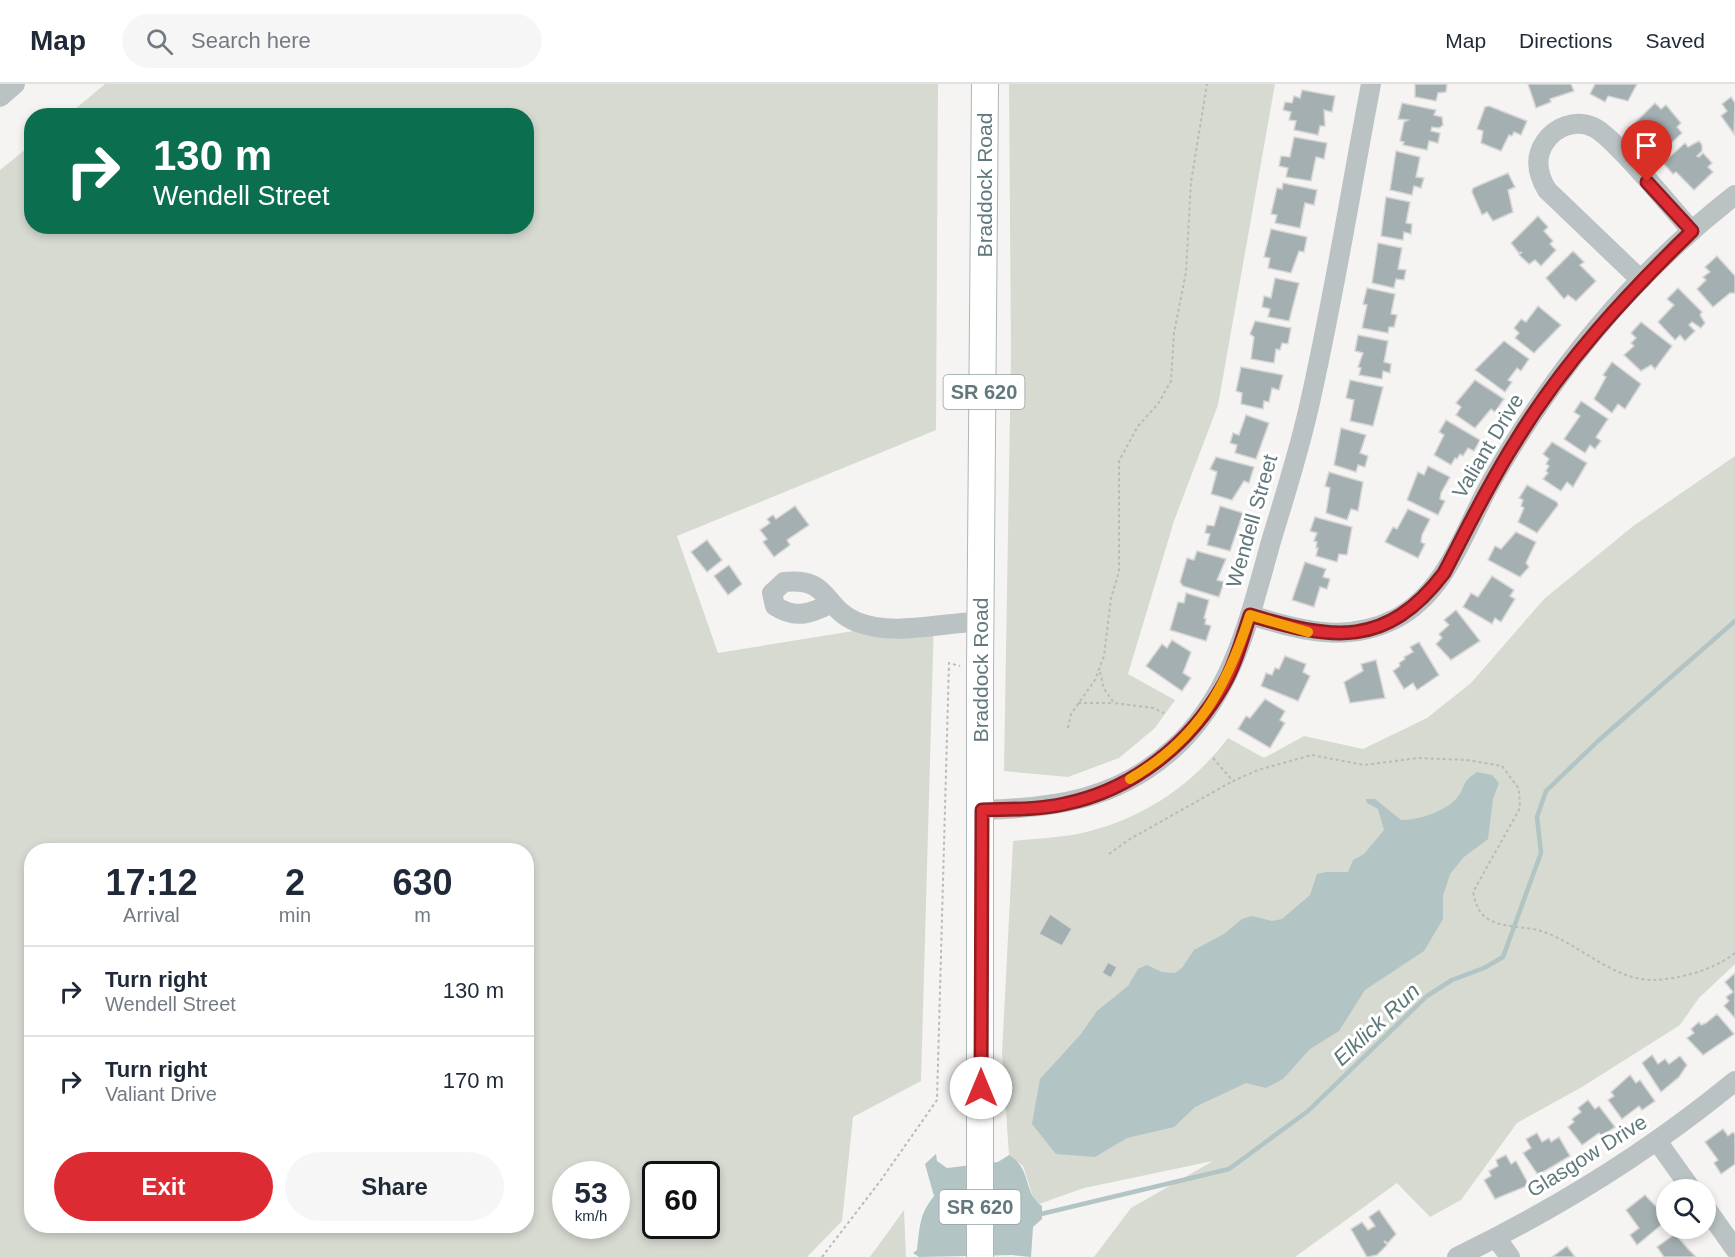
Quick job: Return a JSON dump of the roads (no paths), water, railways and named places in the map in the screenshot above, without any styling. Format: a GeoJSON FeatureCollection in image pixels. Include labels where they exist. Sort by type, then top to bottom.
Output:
{"type":"FeatureCollection","features":[{"type":"Feature","properties":{"kind":"main road","name":"Braddock Road"},"geometry":{"type":"LineString","coordinates":[[980,1257],[982,810],[980,670],[985,84]]}},
{"type":"Feature","properties":{"kind":"street"},"geometry":{"type":"LineString","coordinates":[[0,96],[15,84]]}},
{"type":"Feature","properties":{"kind":"street","name":"Wendell Street"},"geometry":{"type":"LineString","coordinates":[[982,810],[1035,809],[1065,804],[1122,784],[1149,768],[1173,749],[1209,709],[1237,657],[1308,410],[1371,84]]}},
{"type":"Feature","properties":{"kind":"street"},"geometry":{"type":"LineString","coordinates":[[1641,280],[1547,190],[1541,180],[1538,157],[1550,135],[1559,128],[1581,124],[1603,133],[1692,231]]}},
{"type":"Feature","properties":{"kind":"street","name":"Valiant Drive"},"geometry":{"type":"LineString","coordinates":[[1250,615],[1297,629],[1335,634],[1375,627],[1413,607],[1444,573],[1490,484],[1545,397],[1588,340],[1641,280],[1692,231],[1735,195]]}},
{"type":"Feature","properties":{"kind":"street"},"geometry":{"type":"LineString","coordinates":[[832,603],[840,614],[858,622],[887,628],[981,622]]}},
{"type":"Feature","properties":{"kind":"street","name":"Glasgow Drive"},"geometry":{"type":"LineString","coordinates":[[1457,1257],[1496,1238],[1602,1178],[1657,1141],[1735,1081]]}},
{"type":"Feature","properties":{"kind":"street"},"geometry":{"type":"LineString","coordinates":[[1657,1141],[1684,1179]]}},
{"type":"Feature","properties":{"kind":"street"},"geometry":{"type":"LineString","coordinates":[[1716,1222],[1735,1248]]}},
{"type":"Feature","properties":{"kind":"street"},"geometry":{"type":"LineString","coordinates":[[1496,1238],[1510,1257]]}},
{"type":"Feature","properties":{"kind":"waterway","name":"Elklick Run"},"geometry":{"type":"LineString","coordinates":[[1037,1215],[1229,1169],[1308,1111],[1427,996],[1452,980],[1484,968],[1503,957],[1541,853],[1537,817],[1546,791],[1598,741],[1735,621]]}}]}
